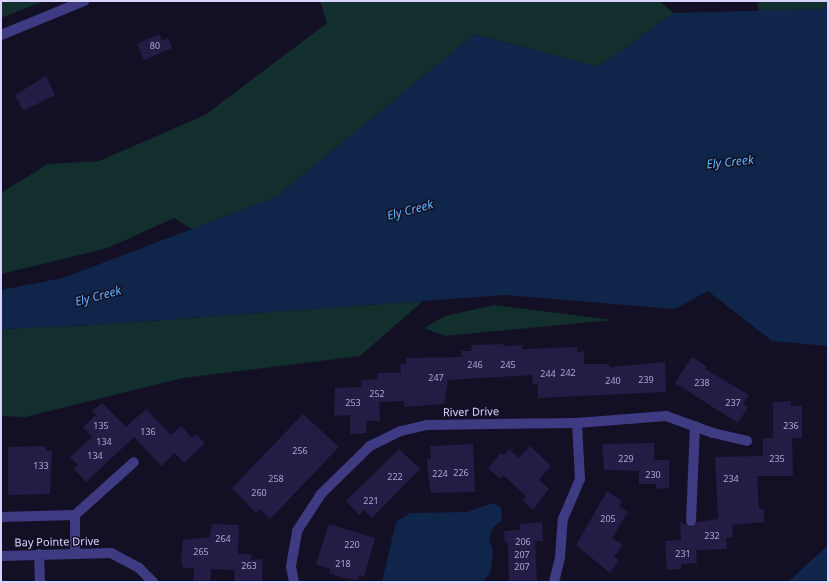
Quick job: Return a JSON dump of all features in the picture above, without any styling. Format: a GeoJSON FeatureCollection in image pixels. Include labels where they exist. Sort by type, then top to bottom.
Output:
{"type":"FeatureCollection","features":[{"type":"Feature","properties":{"kind":"street"},"geometry":{"type":"LineString","coordinates":[[1,35],[84,1]]}},
{"type":"Feature","properties":{"kind":"street","name":"River Drive"},"geometry":{"type":"LineString","coordinates":[[294,582],[291,566],[297,531],[321,494],[370,446],[401,431],[426,425],[577,423],[666,416],[747,441]]}},
{"type":"Feature","properties":{"kind":"street"},"geometry":{"type":"LineString","coordinates":[[554,582],[560,558],[563,519],[580,479],[577,423]]}},
{"type":"Feature","properties":{"kind":"street"},"geometry":{"type":"LineString","coordinates":[[691,521],[695,426]]}},
{"type":"Feature","properties":{"kind":"street"},"geometry":{"type":"LineString","coordinates":[[1,517],[74,515],[134,462]]}},
{"type":"Feature","properties":{"kind":"street"},"geometry":{"type":"LineString","coordinates":[[74,515],[75,552]]}},
{"type":"Feature","properties":{"kind":"street","name":"Bay Pointe Drive"},"geometry":{"type":"LineString","coordinates":[[1,556],[75,552],[111,553],[139,568],[153,582]]}},
{"type":"Feature","properties":{"kind":"street"},"geometry":{"type":"LineString","coordinates":[[39,554],[40,582]]}},
{"type":"Feature","properties":{"kind":"green space"},"geometry":{"type":"Polygon","coordinates":[[[1,1],[44,1],[1,18],[1,1]]]}},
{"type":"Feature","properties":{"kind":"green space"},"geometry":{"type":"Polygon","coordinates":[[[320,1],[659,1],[674,13],[598,67],[475,34],[276,197],[192,229],[174,218],[108,248],[1,274],[1,193],[48,164],[99,161],[205,115],[327,23],[320,1]]]}},
{"type":"Feature","properties":{"kind":"green space"},"geometry":{"type":"Polygon","coordinates":[[[757,1],[828,1],[828,6],[822,9],[759,11],[757,1]]]}},
{"type":"Feature","properties":{"kind":"green space"},"geometry":{"type":"Polygon","coordinates":[[[423,301],[360,356],[183,378],[25,417],[1,416],[1,329],[94,325],[423,301]]]}},
{"type":"Feature","properties":{"kind":"green space"},"geometry":{"type":"Polygon","coordinates":[[[494,305],[612,320],[445,336],[424,328],[445,316],[494,305]]]}},
{"type":"Feature","properties":{"kind":"water","name":"Ely Creek"},"geometry":{"type":"Polygon","coordinates":[[[828,6],[828,346],[772,341],[708,291],[675,309],[506,295],[94,325],[1,329],[1,290],[63,278],[276,197],[475,34],[598,67],[674,13],[822,9],[828,6]]]}},
{"type":"Feature","properties":{"kind":"water"},"geometry":{"type":"Polygon","coordinates":[[[492,503],[501,507],[502,520],[493,528],[489,539],[493,552],[490,573],[482,582],[382,582],[396,522],[410,513],[467,512],[492,503]]]}},
{"type":"Feature","properties":{"kind":"water"},"geometry":{"type":"Polygon","coordinates":[[[828,545],[828,582],[788,582],[828,545]]]}},
{"type":"Feature","properties":{"kind":"building"},"geometry":{"type":"Polygon","coordinates":[[[160,34],[162,41],[168,38],[172,48],[144,60],[137,44],[160,34]]]}},
{"type":"Feature","properties":{"kind":"building"},"geometry":{"type":"Polygon","coordinates":[[[46,76],[55,95],[23,111],[15,95],[46,76]]]}},
{"type":"Feature","properties":{"kind":"building"},"geometry":{"type":"Polygon","coordinates":[[[503,344],[503,346],[522,345],[522,349],[577,347],[577,352],[584,351],[584,364],[609,364],[610,367],[665,362],[666,392],[538,398],[538,384],[533,384],[532,375],[448,380],[444,404],[404,407],[404,401],[379,402],[380,421],[366,421],[366,433],[350,434],[350,415],[334,416],[335,388],[362,387],[361,380],[378,379],[378,373],[401,373],[400,364],[406,364],[406,358],[462,357],[461,351],[472,351],[471,345],[503,344]]]}},
{"type":"Feature","properties":{"kind":"building"},"geometry":{"type":"Polygon","coordinates":[[[692,357],[707,367],[705,369],[749,395],[743,404],[748,407],[738,423],[675,383],[692,357]]]}},
{"type":"Feature","properties":{"kind":"building"},"geometry":{"type":"Polygon","coordinates":[[[791,401],[791,406],[802,406],[802,438],[792,438],[793,476],[757,476],[759,509],[764,509],[764,522],[732,525],[733,537],[726,538],[727,549],[696,550],[697,563],[681,564],[681,569],[667,570],[665,541],[681,540],[680,522],[691,527],[697,522],[718,519],[715,457],[763,456],[763,438],[773,438],[773,402],[791,401]]]}},
{"type":"Feature","properties":{"kind":"building"},"geometry":{"type":"Polygon","coordinates":[[[102,403],[126,427],[146,409],[171,435],[181,426],[192,438],[196,434],[205,443],[184,463],[175,453],[161,466],[134,437],[86,482],[73,468],[78,465],[70,457],[92,437],[83,427],[96,415],[92,411],[102,403]]]}},
{"type":"Feature","properties":{"kind":"building"},"geometry":{"type":"Polygon","coordinates":[[[303,414],[339,447],[270,519],[260,509],[256,513],[232,488],[303,414]]]}},
{"type":"Feature","properties":{"kind":"building"},"geometry":{"type":"Polygon","coordinates":[[[654,443],[654,460],[669,460],[669,488],[656,489],[656,484],[639,484],[639,471],[604,470],[602,444],[654,443]]]}},
{"type":"Feature","properties":{"kind":"building"},"geometry":{"type":"Polygon","coordinates":[[[473,444],[475,492],[431,493],[427,465],[427,459],[431,459],[430,446],[473,444]]]}},
{"type":"Feature","properties":{"kind":"building"},"geometry":{"type":"Polygon","coordinates":[[[45,446],[46,451],[52,451],[50,494],[8,495],[8,447],[45,446]]]}},
{"type":"Feature","properties":{"kind":"building"},"geometry":{"type":"Polygon","coordinates":[[[530,446],[551,466],[539,480],[549,489],[533,510],[523,500],[526,496],[503,475],[500,479],[488,468],[501,453],[504,455],[509,449],[519,458],[530,446]]]}},
{"type":"Feature","properties":{"kind":"building"},"geometry":{"type":"Polygon","coordinates":[[[399,449],[420,469],[372,518],[364,510],[359,515],[346,501],[399,449]]]}},
{"type":"Feature","properties":{"kind":"building"},"geometry":{"type":"Polygon","coordinates":[[[607,491],[622,501],[619,506],[628,512],[612,538],[623,545],[614,557],[619,560],[610,573],[576,545],[607,491]]]}},
{"type":"Feature","properties":{"kind":"building"},"geometry":{"type":"Polygon","coordinates":[[[542,522],[543,541],[535,541],[537,582],[509,581],[508,542],[505,543],[504,531],[520,530],[520,524],[542,522]]]}},
{"type":"Feature","properties":{"kind":"building"},"geometry":{"type":"Polygon","coordinates":[[[212,524],[239,525],[238,554],[251,554],[251,560],[263,559],[262,582],[235,582],[234,570],[211,569],[210,582],[193,582],[194,568],[183,568],[181,560],[183,540],[209,537],[212,524]]]}},
{"type":"Feature","properties":{"kind":"building"},"geometry":{"type":"Polygon","coordinates":[[[329,524],[375,538],[364,577],[359,575],[357,580],[344,578],[329,573],[330,569],[316,564],[329,524]]]}}]}
